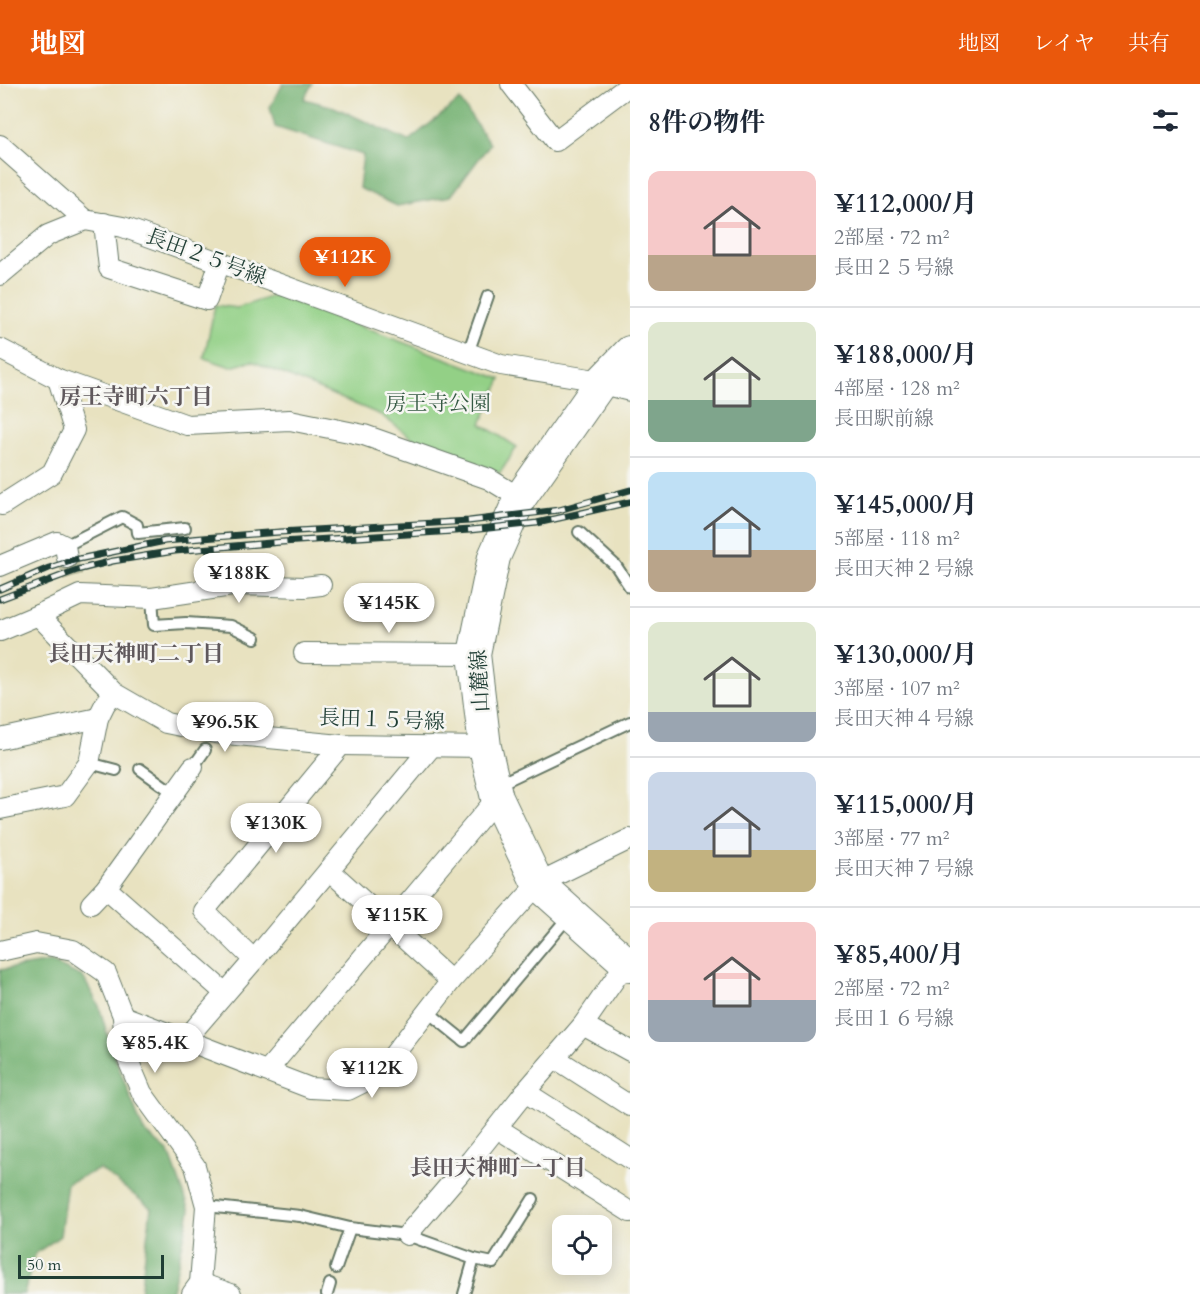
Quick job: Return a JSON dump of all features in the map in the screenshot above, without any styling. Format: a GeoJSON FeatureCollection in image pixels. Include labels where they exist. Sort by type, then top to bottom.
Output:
{"type":"FeatureCollection","features":[{"type":"Feature","properties":{"kind":"main road","name":"山麓線"},"geometry":{"type":"LineString","coordinates":[[628,964],[538,884],[496,792],[485,747],[474,654],[494,558],[520,498],[616,385],[630,352]]}},
{"type":"Feature","properties":{"kind":"street"},"geometry":{"type":"LineString","coordinates":[[511,84],[555,141],[630,86]]}},
{"type":"Feature","properties":{"kind":"street"},"geometry":{"type":"LineString","coordinates":[[2,150],[95,222],[110,267],[207,300],[220,262]]}},
{"type":"Feature","properties":{"kind":"street"},"geometry":{"type":"LineString","coordinates":[[0,275],[48,236],[95,222]]}},
{"type":"Feature","properties":{"kind":"street","name":"長田２５号線"},"geometry":{"type":"LineString","coordinates":[[95,222],[123,226],[501,365],[616,385]]}},
{"type":"Feature","properties":{"kind":"street"},"geometry":{"type":"LineString","coordinates":[[0,349],[58,378],[187,425],[290,420],[364,435],[489,479],[520,498]]}},
{"type":"Feature","properties":{"kind":"street"},"geometry":{"type":"LineString","coordinates":[[2,504],[52,473],[74,430],[58,378]]}},
{"type":"Feature","properties":{"kind":"street"},"geometry":{"type":"LineString","coordinates":[[0,566],[57,542],[66,552]]}},
{"type":"Feature","properties":{"kind":"street"},"geometry":{"type":"LineString","coordinates":[[0,631],[38,615],[77,586],[152,598],[238,585],[304,587],[321,585]]}},
{"type":"Feature","properties":{"kind":"street","name":"長田１５号線"},"geometry":{"type":"LineString","coordinates":[[38,615],[114,693],[166,723],[215,733],[341,745],[485,747]]}},
{"type":"Feature","properties":{"kind":"street"},"geometry":{"type":"LineString","coordinates":[[304,653],[474,654]]}},
{"type":"Feature","properties":{"kind":"street"},"geometry":{"type":"LineString","coordinates":[[0,809],[65,796],[89,763],[98,718],[114,693]]}},
{"type":"Feature","properties":{"kind":"street"},"geometry":{"type":"LineString","coordinates":[[0,738],[98,718]]}},
{"type":"Feature","properties":{"kind":"street"},"geometry":{"type":"LineString","coordinates":[[254,960],[204,911],[341,745]]}},
{"type":"Feature","properties":{"kind":"street"},"geometry":{"type":"LineString","coordinates":[[185,1040],[432,746]]}},
{"type":"Feature","properties":{"kind":"street"},"geometry":{"type":"LineString","coordinates":[[91,904],[106,888],[193,767]]}},
{"type":"Feature","properties":{"kind":"street"},"geometry":{"type":"LineString","coordinates":[[267,1071],[390,926],[496,792]]}},
{"type":"Feature","properties":{"kind":"street"},"geometry":{"type":"LineString","coordinates":[[123,1016],[310,1088],[348,1090],[378,1075],[451,981],[538,884],[630,839]]}},
{"type":"Feature","properties":{"kind":"street"},"geometry":{"type":"LineString","coordinates":[[328,870],[451,981]]}},
{"type":"Feature","properties":{"kind":"street"},"geometry":{"type":"LineString","coordinates":[[106,888],[225,993]]}},
{"type":"Feature","properties":{"kind":"street"},"geometry":{"type":"LineString","coordinates":[[0,951],[36,943],[73,950],[106,973],[123,1016],[126,1053],[142,1093],[195,1166],[206,1206],[196,1289],[231,1294]]}},
{"type":"Feature","properties":{"kind":"street"},"geometry":{"type":"LineString","coordinates":[[407,1235],[583,1025],[628,964]]}},
{"type":"Feature","properties":{"kind":"street"},"geometry":{"type":"LineString","coordinates":[[583,1025],[630,1051]]}},
{"type":"Feature","properties":{"kind":"street"},"geometry":{"type":"LineString","coordinates":[[555,1058],[630,1106]]}},
{"type":"Feature","properties":{"kind":"street"},"geometry":{"type":"LineString","coordinates":[[525,1092],[630,1159]]}},
{"type":"Feature","properties":{"kind":"street"},"geometry":{"type":"LineString","coordinates":[[497,1128],[630,1212]]}},
{"type":"Feature","properties":{"kind":"lane"},"geometry":{"type":"LineString","coordinates":[[468,353],[488,296]]}},
{"type":"Feature","properties":{"kind":"lane"},"geometry":{"type":"LineString","coordinates":[[66,552],[122,518],[137,525],[138,533],[185,528]]}},
{"type":"Feature","properties":{"kind":"lane"},"geometry":{"type":"LineString","coordinates":[[579,532],[616,566],[630,587]]}},
{"type":"Feature","properties":{"kind":"lane"},"geometry":{"type":"LineString","coordinates":[[152,598],[154,625],[186,623],[231,626],[255,638]]}},
{"type":"Feature","properties":{"kind":"lane"},"geometry":{"type":"LineString","coordinates":[[496,792],[630,722]]}},
{"type":"Feature","properties":{"kind":"lane"},"geometry":{"type":"LineString","coordinates":[[193,767],[205,750]]}},
{"type":"Feature","properties":{"kind":"lane"},"geometry":{"type":"LineString","coordinates":[[89,763],[116,770]]}},
{"type":"Feature","properties":{"kind":"lane"},"geometry":{"type":"LineString","coordinates":[[140,769],[175,794]]}},
{"type":"Feature","properties":{"kind":"lane"},"geometry":{"type":"LineString","coordinates":[[427,1011],[464,1041],[571,914]]}},
{"type":"Feature","properties":{"kind":"lane"},"geometry":{"type":"LineString","coordinates":[[206,1206],[300,1216],[350,1228],[407,1235],[474,1259],[493,1263],[533,1199]]}},
{"type":"Feature","properties":{"kind":"lane"},"geometry":{"type":"LineString","coordinates":[[336,1268],[350,1228]]}},
{"type":"Feature","properties":{"kind":"lane"},"geometry":{"type":"LineString","coordinates":[[464,1294],[474,1259]]}},
{"type":"Feature","properties":{"kind":"green space"},"geometry":{"type":"Polygon","coordinates":[[[283,84],[312,84],[304,99],[334,107],[408,141],[460,100],[490,144],[451,196],[397,206],[359,188],[363,155],[275,127],[270,107],[283,84]]]}},
{"type":"Feature","properties":{"kind":"green space","name":"房王寺公園"},"geometry":{"type":"Polygon","coordinates":[[[276,295],[501,379],[481,424],[517,447],[500,473],[417,442],[381,415],[252,361],[231,367],[204,358],[215,305],[237,308],[276,295]]]}},
{"type":"Feature","properties":{"kind":"green space"},"geometry":{"type":"Polygon","coordinates":[[[50,962],[83,977],[99,1006],[112,1050],[143,1130],[169,1152],[190,1211],[172,1290],[164,1294],[140,1294],[151,1208],[100,1169],[67,1183],[60,1236],[35,1254],[24,1294],[0,1294],[0,970],[50,962]]]}},
{"type":"Feature","properties":{"kind":"tunnel"},"geometry":{"type":"LineString","coordinates":[[67,558],[73,578]]}},
{"type":"Feature","properties":{"kind":"railway"},"geometry":{"type":"LineString","coordinates":[[0,589],[74,560],[165,541],[469,521],[559,510],[630,490]]}},
{"type":"Feature","properties":{"kind":"railway"},"geometry":{"type":"LineString","coordinates":[[0,599],[77,570],[113,561],[175,551],[470,530],[537,523],[630,502]]}},
{"type":"Feature","properties":{"kind":"district","name":"房王寺町六丁目"},"geometry":{"type":"Point","coordinates":[136,397]}},
{"type":"Feature","properties":{"kind":"district","name":"長田天神町二丁目"},"geometry":{"type":"Point","coordinates":[136,654]}},
{"type":"Feature","properties":{"kind":"district","name":"長田天神町一丁目"},"geometry":{"type":"Point","coordinates":[498,1168]}}]}
